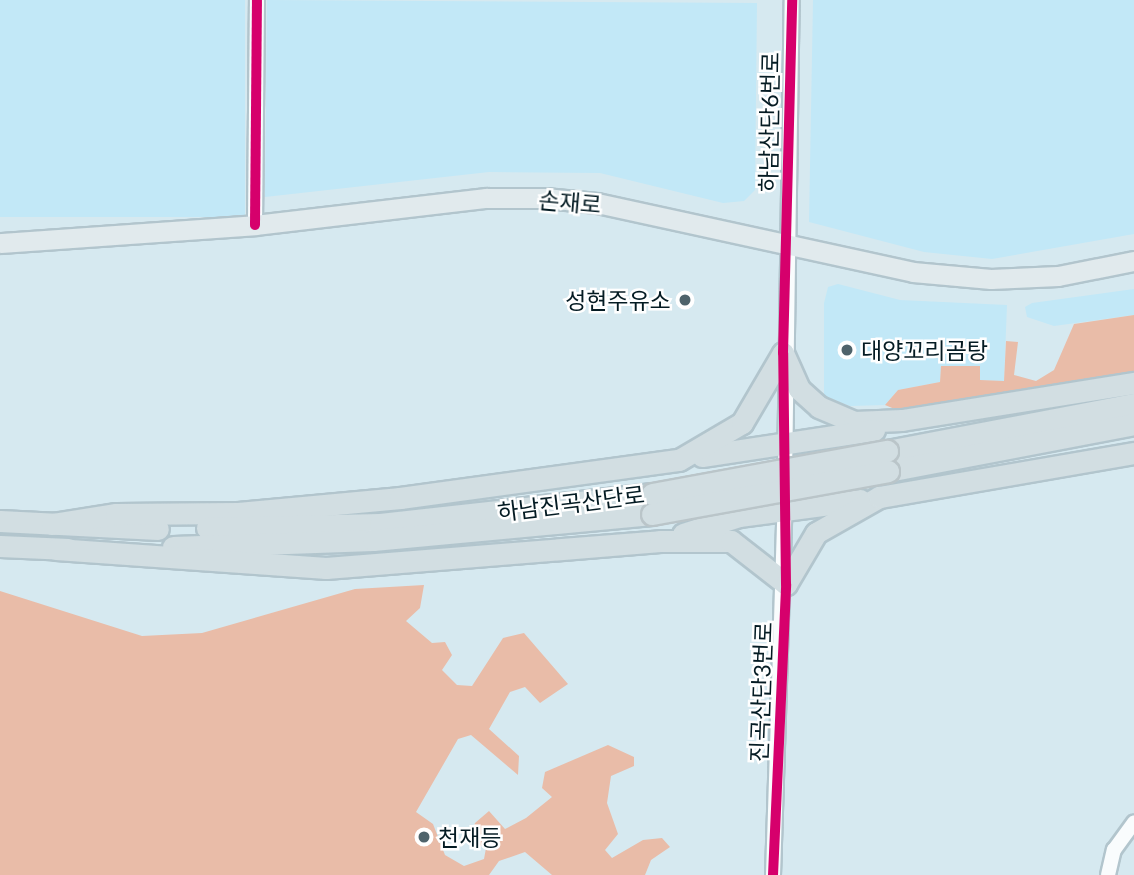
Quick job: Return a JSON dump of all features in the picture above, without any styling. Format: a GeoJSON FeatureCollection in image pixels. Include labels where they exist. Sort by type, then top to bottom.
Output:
{"type":"FeatureCollection","features":[{"type":"Feature","properties":{"kind":"highway"},"geometry":{"type":"LineString","coordinates":[[783,353],[799,389],[820,407],[854,422],[902,421],[1134,383]]}},
{"type":"Feature","properties":{"kind":"highway"},"geometry":{"type":"LineString","coordinates":[[680,460],[742,423],[783,353]]}},
{"type":"Feature","properties":{"kind":"highway","name":"하남진곡산단로"},"geometry":{"type":"LineString","coordinates":[[888,461],[1134,404]]}},
{"type":"Feature","properties":{"kind":"highway"},"geometry":{"type":"LineString","coordinates":[[52,524],[116,514],[238,513],[400,498],[680,460],[785,441],[867,432],[902,421]]}},
{"type":"Feature","properties":{"kind":"highway","name":"하남진곡산단로"},"geometry":{"type":"LineString","coordinates":[[0,546],[56,549],[346,542],[652,504],[888,461],[1134,424]]}},
{"type":"Feature","properties":{"kind":"highway"},"geometry":{"type":"LineString","coordinates":[[660,541],[785,510],[879,497],[1134,453]]}},
{"type":"Feature","properties":{"kind":"highway"},"geometry":{"type":"LineString","coordinates":[[56,549],[326,568],[660,541],[731,541],[786,584],[816,533],[879,497]]}},
{"type":"Feature","properties":{"kind":"highway","name":"하남진곡산단로"},"geometry":{"type":"LineString","coordinates":[[0,521],[117,530],[380,524],[652,504]]}},
{"type":"Feature","properties":{"kind":"main road","name":"손재로"},"geometry":{"type":"LineString","coordinates":[[0,243],[255,225],[486,198],[545,198],[597,203],[914,272],[991,279],[1058,276],[1134,261]]}},
{"type":"Feature","properties":{"kind":"street"},"geometry":{"type":"LineString","coordinates":[[255,225],[257,0]]}},
{"type":"Feature","properties":{"kind":"street","name":"하남산단6번로"},"geometry":{"type":"LineString","coordinates":[[783,353],[788,245],[792,0]]}},
{"type":"Feature","properties":{"kind":"street","name":"진곡산단3번로"},"geometry":{"type":"LineString","coordinates":[[772,875],[786,584],[783,353]]}},
{"type":"Feature","properties":{"kind":"street"},"geometry":{"type":"LineString","coordinates":[[1108,875],[1114,850],[1134,822]]}},
{"type":"Feature","properties":{"kind":"shaded area"},"geometry":{"type":"Polygon","coordinates":[[[0,0],[245,0],[245,217],[0,217],[0,0]]]}},
{"type":"Feature","properties":{"kind":"shaded area"},"geometry":{"type":"Polygon","coordinates":[[[267,0],[757,3],[755,190],[744,201],[723,203],[600,173],[489,172],[265,197],[267,0]]]}},
{"type":"Feature","properties":{"kind":"shaded area"},"geometry":{"type":"Polygon","coordinates":[[[813,0],[1134,0],[1134,234],[992,259],[924,252],[809,222],[813,0]]]}},
{"type":"Feature","properties":{"kind":"shaded area"},"geometry":{"type":"Polygon","coordinates":[[[838,284],[900,300],[1007,305],[1004,381],[980,380],[980,367],[941,366],[940,382],[898,390],[885,405],[850,406],[824,397],[824,303],[828,287],[838,284]]]}},
{"type":"Feature","properties":{"kind":"shaded area"},"geometry":{"type":"Polygon","coordinates":[[[1134,289],[1134,315],[1054,326],[1027,317],[1025,307],[1032,303],[1134,289]]]}},
{"type":"Feature","properties":{"kind":"shaded area"},"geometry":{"type":"Polygon","coordinates":[[[1134,315],[1134,374],[897,410],[885,405],[898,390],[940,382],[941,366],[980,366],[980,380],[1004,381],[1006,341],[1018,342],[1014,375],[1036,381],[1054,370],[1074,324],[1134,315]]]}},
{"type":"Feature","properties":{"kind":"shaded area"},"geometry":{"type":"Polygon","coordinates":[[[424,585],[420,608],[406,621],[432,643],[445,642],[452,655],[442,670],[457,685],[472,686],[503,638],[524,633],[568,684],[540,703],[525,687],[510,692],[489,729],[519,756],[518,775],[471,735],[458,739],[416,812],[433,824],[445,855],[464,866],[484,859],[486,848],[468,840],[475,823],[489,811],[505,829],[526,818],[552,797],[542,788],[545,772],[608,745],[634,757],[634,766],[611,776],[607,803],[618,834],[605,850],[612,858],[643,840],[662,838],[670,847],[651,860],[645,875],[552,875],[525,852],[499,861],[489,875],[0,875],[0,591],[142,636],[202,633],[355,589],[424,585]]]}},
{"type":"Feature","properties":{"kind":"cycle path"},"geometry":{"type":"LineString","coordinates":[[255,225],[257,0]]}},
{"type":"Feature","properties":{"kind":"cycle path"},"geometry":{"type":"LineString","coordinates":[[773,875],[786,584],[783,353],[792,0]]}},
{"type":"Feature","properties":{"kind":"place","name":"성현주유소"},"geometry":{"type":"Point","coordinates":[685,300]}},
{"type":"Feature","properties":{"kind":"place","name":"대양꼬리곰탕"},"geometry":{"type":"Point","coordinates":[847,350]}},
{"type":"Feature","properties":{"kind":"place","name":"천재등"},"geometry":{"type":"Point","coordinates":[424,837]}}]}
